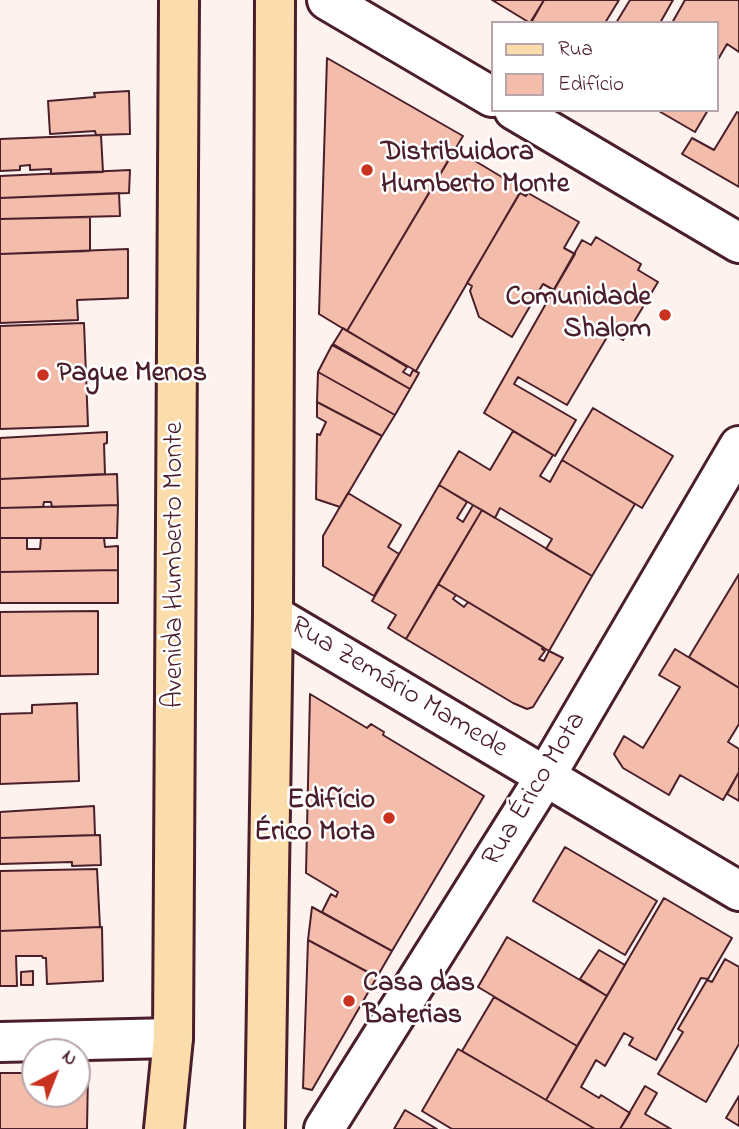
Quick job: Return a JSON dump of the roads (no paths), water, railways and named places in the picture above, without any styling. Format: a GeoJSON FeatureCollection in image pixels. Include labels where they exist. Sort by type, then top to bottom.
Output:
{"type":"FeatureCollection","features":[{"type":"Feature","properties":{"kind":"main road","name":"Avenida Humberto Monte"},"geometry":{"type":"LineString","coordinates":[[164,1129],[173,1038],[179,0]]}},
{"type":"Feature","properties":{"kind":"main road"},"geometry":{"type":"LineString","coordinates":[[265,1129],[273,615],[275,0]]}},
{"type":"Feature","properties":{"kind":"street"},"geometry":{"type":"LineString","coordinates":[[327,0],[490,96]]}},
{"type":"Feature","properties":{"kind":"street"},"geometry":{"type":"LineString","coordinates":[[517,112],[739,243]]}},
{"type":"Feature","properties":{"kind":"street","name":"Rua Érico Mota"},"geometry":{"type":"LineString","coordinates":[[324,1129],[545,777],[739,446]]}},
{"type":"Feature","properties":{"kind":"street","name":"Rua Zemário Mamede"},"geometry":{"type":"LineString","coordinates":[[273,615],[739,891]]}},
{"type":"Feature","properties":{"kind":"street"},"geometry":{"type":"LineString","coordinates":[[0,1042],[173,1038]]}},
{"type":"Feature","properties":{"kind":"place","name":"Distribuidora Humberto Monte"},"geometry":{"type":"Point","coordinates":[367,170]}},
{"type":"Feature","properties":{"kind":"place","name":"Comunidade Shalom"},"geometry":{"type":"Point","coordinates":[665,315]}},
{"type":"Feature","properties":{"kind":"place","name":"Pague Menos"},"geometry":{"type":"Point","coordinates":[43,375]}},
{"type":"Feature","properties":{"kind":"place","name":"Edifício Érico Mota"},"geometry":{"type":"Point","coordinates":[389,818]}},
{"type":"Feature","properties":{"kind":"place","name":"Casa das Baterias"},"geometry":{"type":"Point","coordinates":[349,1001]}}]}
